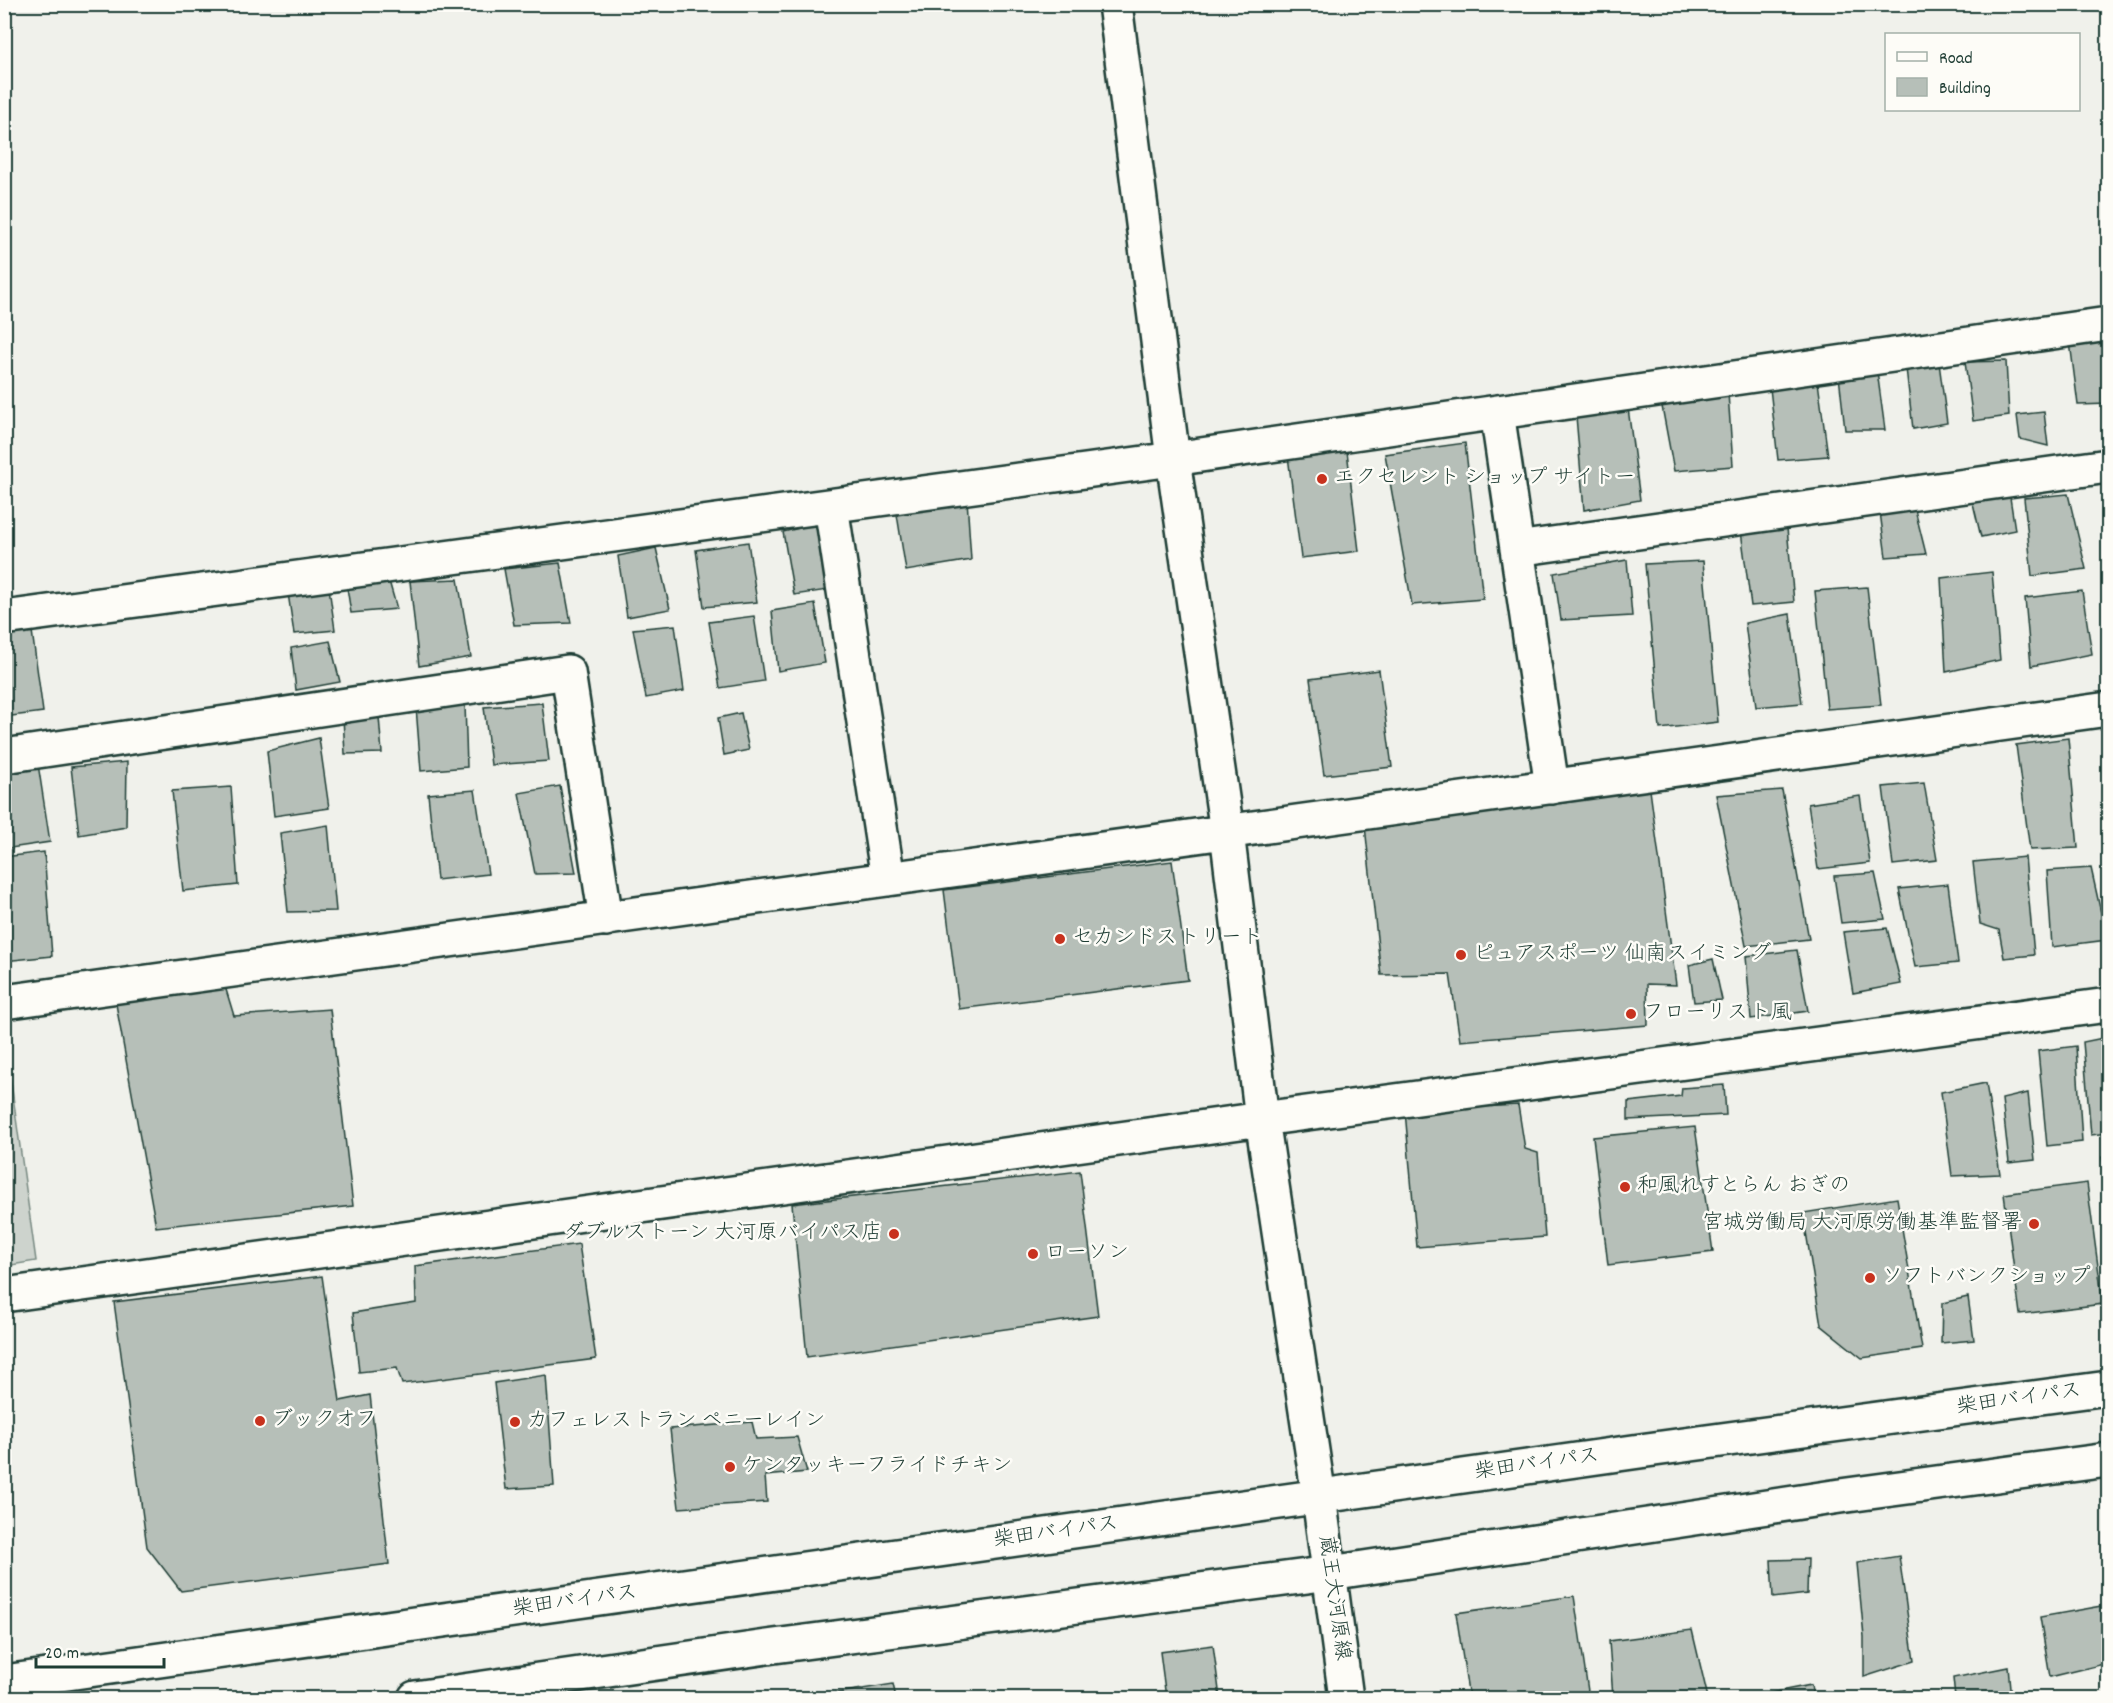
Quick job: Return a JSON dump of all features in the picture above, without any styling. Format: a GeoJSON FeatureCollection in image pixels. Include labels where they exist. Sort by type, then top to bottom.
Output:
{"type":"FeatureCollection","features":[{"type":"Feature","properties":{"kind":"main road","name":"蔵王大河原線"},"geometry":{"type":"LineString","coordinates":[[1115,4],[1173,459],[1227,832],[1262,1119],[1330,1573],[1346,1698]]}},
{"type":"Feature","properties":{"kind":"main road"},"geometry":{"type":"LineString","coordinates":[[4,618],[1173,459],[2109,324]]}},
{"type":"Feature","properties":{"kind":"main road"},"geometry":{"type":"LineString","coordinates":[[1497,412],[1552,787]]}},
{"type":"Feature","properties":{"kind":"main road"},"geometry":{"type":"LineString","coordinates":[[1517,549],[2109,465]]}},
{"type":"Feature","properties":{"kind":"main road"},"geometry":{"type":"LineString","coordinates":[[831,506],[888,879]]}},
{"type":"Feature","properties":{"kind":"main road"},"geometry":{"type":"LineString","coordinates":[[4,756],[568,672],[606,919]]}},
{"type":"Feature","properties":{"kind":"main road"},"geometry":{"type":"LineString","coordinates":[[4,1002],[2109,709]]}},
{"type":"Feature","properties":{"kind":"main road"},"geometry":{"type":"LineString","coordinates":[[4,1294],[1262,1119],[2109,1005]]}},
{"type":"Feature","properties":{"kind":"main road","name":"柴田バイパス"},"geometry":{"type":"LineString","coordinates":[[4,1682],[1659,1448],[2109,1388]]}},
{"type":"Feature","properties":{"kind":"main road"},"geometry":{"type":"LineString","coordinates":[[415,1698],[774,1646],[1330,1573],[1840,1496],[2109,1460]]}},
{"type":"Feature","properties":{"kind":"shaded area"},"geometry":{"type":"Polygon","coordinates":[[[5,1039],[36,1261],[4,1266],[5,1039]]]}},
{"type":"Feature","properties":{"kind":"building"},"geometry":{"type":"Polygon","coordinates":[[[2108,338],[2108,404],[2078,405],[2070,342],[2108,338]]]}},
{"type":"Feature","properties":{"kind":"building"},"geometry":{"type":"Polygon","coordinates":[[[2006,361],[2009,416],[1973,421],[1965,362],[2006,361]]]}},
{"type":"Feature","properties":{"kind":"building"},"geometry":{"type":"Polygon","coordinates":[[[1939,363],[1947,423],[1913,429],[1906,368],[1939,363]]]}},
{"type":"Feature","properties":{"kind":"building"},"geometry":{"type":"Polygon","coordinates":[[[1877,371],[1885,430],[1845,430],[1839,376],[1877,371]]]}},
{"type":"Feature","properties":{"kind":"building"},"geometry":{"type":"Polygon","coordinates":[[[1818,382],[1828,456],[1778,460],[1770,388],[1818,382]]]}},
{"type":"Feature","properties":{"kind":"building"},"geometry":{"type":"Polygon","coordinates":[[[1728,393],[1733,466],[1674,471],[1661,401],[1728,393]]]}},
{"type":"Feature","properties":{"kind":"building"},"geometry":{"type":"Polygon","coordinates":[[[1628,408],[1640,500],[1584,510],[1576,416],[1628,408]]]}},
{"type":"Feature","properties":{"kind":"building"},"geometry":{"type":"Polygon","coordinates":[[[2044,412],[2048,446],[2020,439],[2017,415],[2044,412]]]}},
{"type":"Feature","properties":{"kind":"building"},"geometry":{"type":"Polygon","coordinates":[[[1465,443],[1483,599],[1412,605],[1385,454],[1465,443]]]}},
{"type":"Feature","properties":{"kind":"building"},"geometry":{"type":"Polygon","coordinates":[[[1347,451],[1359,551],[1301,558],[1288,456],[1347,451]]]}},
{"type":"Feature","properties":{"kind":"building"},"geometry":{"type":"Polygon","coordinates":[[[2009,491],[2015,530],[1981,537],[1972,499],[2009,491]]]}},
{"type":"Feature","properties":{"kind":"building"},"geometry":{"type":"Polygon","coordinates":[[[2068,494],[2086,569],[2032,576],[2024,498],[2068,494]]]}},
{"type":"Feature","properties":{"kind":"building"},"geometry":{"type":"Polygon","coordinates":[[[967,499],[971,560],[906,571],[896,508],[967,499]]]}},
{"type":"Feature","properties":{"kind":"building"},"geometry":{"type":"Polygon","coordinates":[[[1914,506],[1926,554],[1886,557],[1880,512],[1914,506]]]}},
{"type":"Feature","properties":{"kind":"building"},"geometry":{"type":"Polygon","coordinates":[[[820,523],[835,589],[794,595],[783,532],[820,523]]]}},
{"type":"Feature","properties":{"kind":"building"},"geometry":{"type":"Polygon","coordinates":[[[1787,528],[1794,602],[1751,606],[1741,531],[1787,528]]]}},
{"type":"Feature","properties":{"kind":"building"},"geometry":{"type":"Polygon","coordinates":[[[748,542],[757,602],[704,607],[696,550],[748,542]]]}},
{"type":"Feature","properties":{"kind":"building"},"geometry":{"type":"Polygon","coordinates":[[[656,548],[670,609],[627,617],[618,556],[656,548]]]}},
{"type":"Feature","properties":{"kind":"building"},"geometry":{"type":"Polygon","coordinates":[[[1627,560],[1632,616],[1561,620],[1554,573],[1627,560]]]}},
{"type":"Feature","properties":{"kind":"building"},"geometry":{"type":"Polygon","coordinates":[[[1703,561],[1718,722],[1660,729],[1645,564],[1703,561]]]}},
{"type":"Feature","properties":{"kind":"building"},"geometry":{"type":"Polygon","coordinates":[[[560,563],[571,623],[514,625],[504,569],[560,563]]]}},
{"type":"Feature","properties":{"kind":"building"},"geometry":{"type":"Polygon","coordinates":[[[1992,572],[2000,660],[1946,672],[1941,578],[1992,572]]]}},
{"type":"Feature","properties":{"kind":"building"},"geometry":{"type":"Polygon","coordinates":[[[387,574],[397,609],[351,613],[346,581],[387,574]]]}},
{"type":"Feature","properties":{"kind":"building"},"geometry":{"type":"Polygon","coordinates":[[[458,579],[471,657],[419,666],[410,581],[458,579]]]}},
{"type":"Feature","properties":{"kind":"building"},"geometry":{"type":"Polygon","coordinates":[[[1867,587],[1881,705],[1827,709],[1815,591],[1867,587]]]}},
{"type":"Feature","properties":{"kind":"building"},"geometry":{"type":"Polygon","coordinates":[[[329,588],[335,630],[294,634],[288,593],[329,588]]]}},
{"type":"Feature","properties":{"kind":"building"},"geometry":{"type":"Polygon","coordinates":[[[2082,591],[2092,654],[2031,666],[2025,598],[2082,591]]]}},
{"type":"Feature","properties":{"kind":"building"},"geometry":{"type":"Polygon","coordinates":[[[815,604],[825,663],[778,671],[772,611],[815,604]]]}},
{"type":"Feature","properties":{"kind":"building"},"geometry":{"type":"Polygon","coordinates":[[[1790,614],[1802,703],[1756,707],[1745,623],[1790,614]]]}},
{"type":"Feature","properties":{"kind":"building"},"geometry":{"type":"Polygon","coordinates":[[[754,616],[764,681],[720,688],[709,622],[754,616]]]}},
{"type":"Feature","properties":{"kind":"building"},"geometry":{"type":"Polygon","coordinates":[[[675,625],[684,691],[646,698],[633,629],[675,625]]]}},
{"type":"Feature","properties":{"kind":"building"},"geometry":{"type":"Polygon","coordinates":[[[32,631],[43,712],[4,717],[4,634],[32,631]]]}},
{"type":"Feature","properties":{"kind":"building"},"geometry":{"type":"Polygon","coordinates":[[[330,641],[340,682],[296,690],[291,648],[330,641]]]}},
{"type":"Feature","properties":{"kind":"building"},"geometry":{"type":"Polygon","coordinates":[[[1379,670],[1392,767],[1324,775],[1310,679],[1379,670]]]}},
{"type":"Feature","properties":{"kind":"building"},"geometry":{"type":"Polygon","coordinates":[[[542,703],[549,761],[491,765],[484,707],[542,703]]]}},
{"type":"Feature","properties":{"kind":"building"},"geometry":{"type":"Polygon","coordinates":[[[465,704],[467,767],[421,771],[416,707],[465,704]]]}},
{"type":"Feature","properties":{"kind":"building"},"geometry":{"type":"Polygon","coordinates":[[[741,713],[749,750],[724,755],[718,718],[741,713]]]}},
{"type":"Feature","properties":{"kind":"building"},"geometry":{"type":"Polygon","coordinates":[[[343,717],[379,717],[382,753],[345,754],[343,717]]]}},
{"type":"Feature","properties":{"kind":"building"},"geometry":{"type":"Polygon","coordinates":[[[319,738],[329,808],[274,816],[267,751],[319,738]]]}},
{"type":"Feature","properties":{"kind":"building"},"geometry":{"type":"Polygon","coordinates":[[[2068,738],[2078,848],[2030,850],[2016,745],[2068,738]]]}},
{"type":"Feature","properties":{"kind":"building"},"geometry":{"type":"Polygon","coordinates":[[[127,762],[126,827],[79,835],[71,767],[127,762]]]}},
{"type":"Feature","properties":{"kind":"building"},"geometry":{"type":"Polygon","coordinates":[[[38,764],[50,842],[4,849],[4,769],[38,764]]]}},
{"type":"Feature","properties":{"kind":"building"},"geometry":{"type":"Polygon","coordinates":[[[1924,783],[1937,860],[1893,865],[1883,787],[1924,783]]]}},
{"type":"Feature","properties":{"kind":"building"},"geometry":{"type":"Polygon","coordinates":[[[560,786],[576,873],[535,874],[519,793],[560,786]]]}},
{"type":"Feature","properties":{"kind":"building"},"geometry":{"type":"Polygon","coordinates":[[[231,787],[238,885],[183,891],[172,791],[231,787]]]}},
{"type":"Feature","properties":{"kind":"building"},"geometry":{"type":"Polygon","coordinates":[[[475,790],[488,874],[437,880],[428,794],[475,790]]]}},
{"type":"Feature","properties":{"kind":"building"},"geometry":{"type":"Polygon","coordinates":[[[1650,790],[1676,985],[1647,984],[1648,1025],[1460,1041],[1450,974],[1381,975],[1365,826],[1650,790]]]}},
{"type":"Feature","properties":{"kind":"building"},"geometry":{"type":"Polygon","coordinates":[[[1782,790],[1809,939],[1746,946],[1716,795],[1782,790]]]}},
{"type":"Feature","properties":{"kind":"building"},"geometry":{"type":"Polygon","coordinates":[[[1860,796],[1870,863],[1818,869],[1808,804],[1860,796]]]}},
{"type":"Feature","properties":{"kind":"building"},"geometry":{"type":"Polygon","coordinates":[[[328,825],[336,911],[288,912],[280,833],[328,825]]]}},
{"type":"Feature","properties":{"kind":"building"},"geometry":{"type":"Polygon","coordinates":[[[44,852],[52,956],[4,961],[4,857],[44,852]]]}},
{"type":"Feature","properties":{"kind":"building"},"geometry":{"type":"Polygon","coordinates":[[[2025,857],[2034,955],[2004,958],[1999,930],[1980,924],[1973,862],[2025,857]]]}},
{"type":"Feature","properties":{"kind":"building"},"geometry":{"type":"Polygon","coordinates":[[[1172,861],[1188,980],[959,1009],[944,890],[1172,861]]]}},
{"type":"Feature","properties":{"kind":"building"},"geometry":{"type":"Polygon","coordinates":[[[2091,868],[2107,940],[2052,947],[2047,871],[2091,868]]]}},
{"type":"Feature","properties":{"kind":"building"},"geometry":{"type":"Polygon","coordinates":[[[1875,873],[1885,919],[1841,923],[1834,876],[1875,873]]]}},
{"type":"Feature","properties":{"kind":"building"},"geometry":{"type":"Polygon","coordinates":[[[1948,884],[1958,963],[1915,967],[1899,889],[1948,884]]]}},
{"type":"Feature","properties":{"kind":"building"},"geometry":{"type":"Polygon","coordinates":[[[1887,928],[1901,984],[1853,993],[1843,932],[1887,928]]]}},
{"type":"Feature","properties":{"kind":"building"},"geometry":{"type":"Polygon","coordinates":[[[1797,950],[1808,1011],[1751,1019],[1746,956],[1797,950]]]}},
{"type":"Feature","properties":{"kind":"building"},"geometry":{"type":"Polygon","coordinates":[[[1713,959],[1722,1000],[1694,1002],[1689,965],[1713,959]]]}},
{"type":"Feature","properties":{"kind":"building"},"geometry":{"type":"Polygon","coordinates":[[[224,983],[234,1016],[330,1009],[353,1206],[156,1227],[116,1004],[224,983]]]}},
{"type":"Feature","properties":{"kind":"building"},"geometry":{"type":"Polygon","coordinates":[[[2108,1037],[2108,1133],[2091,1135],[2083,1042],[2108,1037]]]}},
{"type":"Feature","properties":{"kind":"building"},"geometry":{"type":"Polygon","coordinates":[[[2076,1046],[2082,1142],[2047,1146],[2038,1051],[2076,1046]]]}},
{"type":"Feature","properties":{"kind":"building"},"geometry":{"type":"Polygon","coordinates":[[[1986,1083],[2000,1174],[1952,1176],[1941,1092],[1986,1083]]]}},
{"type":"Feature","properties":{"kind":"building"},"geometry":{"type":"Polygon","coordinates":[[[1724,1085],[1726,1115],[1628,1120],[1628,1102],[1681,1096],[1682,1088],[1724,1085]]]}},
{"type":"Feature","properties":{"kind":"building"},"geometry":{"type":"Polygon","coordinates":[[[2028,1093],[2035,1160],[2009,1163],[2002,1099],[2028,1093]]]}},
{"type":"Feature","properties":{"kind":"building"},"geometry":{"type":"Polygon","coordinates":[[[1518,1105],[1525,1149],[1538,1153],[1545,1237],[1417,1247],[1405,1111],[1518,1105]]]}},
{"type":"Feature","properties":{"kind":"building"},"geometry":{"type":"Polygon","coordinates":[[[1695,1127],[1713,1252],[1608,1265],[1593,1137],[1695,1127]]]}},
{"type":"Feature","properties":{"kind":"building"},"geometry":{"type":"Polygon","coordinates":[[[2108,1156],[2108,1202],[2102,1157],[2108,1156]]]}},
{"type":"Feature","properties":{"kind":"building"},"geometry":{"type":"Polygon","coordinates":[[[1080,1171],[1098,1316],[807,1357],[792,1204],[1080,1171]]]}},
{"type":"Feature","properties":{"kind":"building"},"geometry":{"type":"Polygon","coordinates":[[[2087,1183],[2103,1304],[2020,1314],[2004,1194],[2087,1183]]]}},
{"type":"Feature","properties":{"kind":"building"},"geometry":{"type":"Polygon","coordinates":[[[1897,1198],[1922,1349],[1862,1358],[1821,1325],[1803,1213],[1897,1198]]]}},
{"type":"Feature","properties":{"kind":"building"},"geometry":{"type":"Polygon","coordinates":[[[579,1244],[596,1359],[402,1384],[397,1368],[359,1372],[353,1313],[416,1303],[415,1266],[579,1244]]]}},
{"type":"Feature","properties":{"kind":"building"},"geometry":{"type":"Polygon","coordinates":[[[322,1276],[340,1401],[370,1395],[389,1564],[181,1591],[147,1547],[114,1302],[322,1276]]]}},
{"type":"Feature","properties":{"kind":"building"},"geometry":{"type":"Polygon","coordinates":[[[1968,1297],[1974,1340],[1941,1343],[1942,1303],[1968,1297]]]}},
{"type":"Feature","properties":{"kind":"building"},"geometry":{"type":"Polygon","coordinates":[[[546,1375],[554,1486],[506,1489],[494,1383],[546,1375]]]}},
{"type":"Feature","properties":{"kind":"building"},"geometry":{"type":"Polygon","coordinates":[[[752,1422],[756,1439],[797,1437],[807,1472],[765,1476],[767,1502],[679,1508],[670,1429],[752,1422]]]}},
{"type":"Feature","properties":{"kind":"building"},"geometry":{"type":"Polygon","coordinates":[[[1899,1556],[1914,1661],[1864,1677],[1864,1637],[1857,1563],[1899,1556]]]}},
{"type":"Feature","properties":{"kind":"building"},"geometry":{"type":"Polygon","coordinates":[[[1808,1559],[1807,1594],[1773,1598],[1771,1560],[1808,1559]]]}},
{"type":"Feature","properties":{"kind":"building"},"geometry":{"type":"Polygon","coordinates":[[[1574,1596],[1589,1698],[1469,1698],[1456,1613],[1574,1596]]]}},
{"type":"Feature","properties":{"kind":"building"},"geometry":{"type":"Polygon","coordinates":[[[2108,1605],[2108,1663],[2050,1677],[2040,1617],[2108,1605]]]}},
{"type":"Feature","properties":{"kind":"building"},"geometry":{"type":"Polygon","coordinates":[[[1692,1630],[1708,1698],[1613,1698],[1609,1641],[1692,1630]]]}},
{"type":"Feature","properties":{"kind":"building"},"geometry":{"type":"Polygon","coordinates":[[[1213,1645],[1220,1698],[1166,1698],[1160,1652],[1213,1645]]]}},
{"type":"Feature","properties":{"kind":"building"},"geometry":{"type":"Polygon","coordinates":[[[2008,1667],[2011,1698],[1955,1698],[1953,1678],[2008,1667]]]}},
{"type":"Feature","properties":{"kind":"building"},"geometry":{"type":"Polygon","coordinates":[[[893,1684],[896,1698],[806,1698],[893,1684]]]}},
{"type":"Feature","properties":{"kind":"building"},"geometry":{"type":"Polygon","coordinates":[[[1811,1685],[1813,1698],[1761,1698],[1760,1695],[1811,1685]]]}},
{"type":"Feature","properties":{"kind":"building"},"geometry":{"type":"Polygon","coordinates":[[[1905,1690],[1906,1698],[1861,1698],[1905,1690]]]}},
{"type":"Feature","properties":{"kind":"place","name":"エクセレント ショップ サイトー"},"geometry":{"type":"Point","coordinates":[1322,479]}},
{"type":"Feature","properties":{"kind":"place","name":"セカンドストリート"},"geometry":{"type":"Point","coordinates":[1060,939]}},
{"type":"Feature","properties":{"kind":"place","name":"ピュアスポーツ 仙南スイミング"},"geometry":{"type":"Point","coordinates":[1461,955]}},
{"type":"Feature","properties":{"kind":"place","name":"フローリスト風"},"geometry":{"type":"Point","coordinates":[1631,1014]}},
{"type":"Feature","properties":{"kind":"place","name":"和風れすとらん おぎの"},"geometry":{"type":"Point","coordinates":[1625,1187]}},
{"type":"Feature","properties":{"kind":"place","name":"宮城労働局 大河原労働基準監督署"},"geometry":{"type":"Point","coordinates":[2034,1224]}},
{"type":"Feature","properties":{"kind":"place","name":"ダブルストーン 大河原バイパス店"},"geometry":{"type":"Point","coordinates":[894,1234]}},
{"type":"Feature","properties":{"kind":"place","name":"ローソン"},"geometry":{"type":"Point","coordinates":[1033,1254]}},
{"type":"Feature","properties":{"kind":"place","name":"ソフトバンクショップ"},"geometry":{"type":"Point","coordinates":[1870,1278]}},
{"type":"Feature","properties":{"kind":"place","name":"ブックオフ"},"geometry":{"type":"Point","coordinates":[260,1421]}},
{"type":"Feature","properties":{"kind":"place","name":"カフェレストラン ペニーレイン"},"geometry":{"type":"Point","coordinates":[515,1422]}},
{"type":"Feature","properties":{"kind":"place","name":"ケンタッキーフライドチキン"},"geometry":{"type":"Point","coordinates":[730,1467]}}]}
